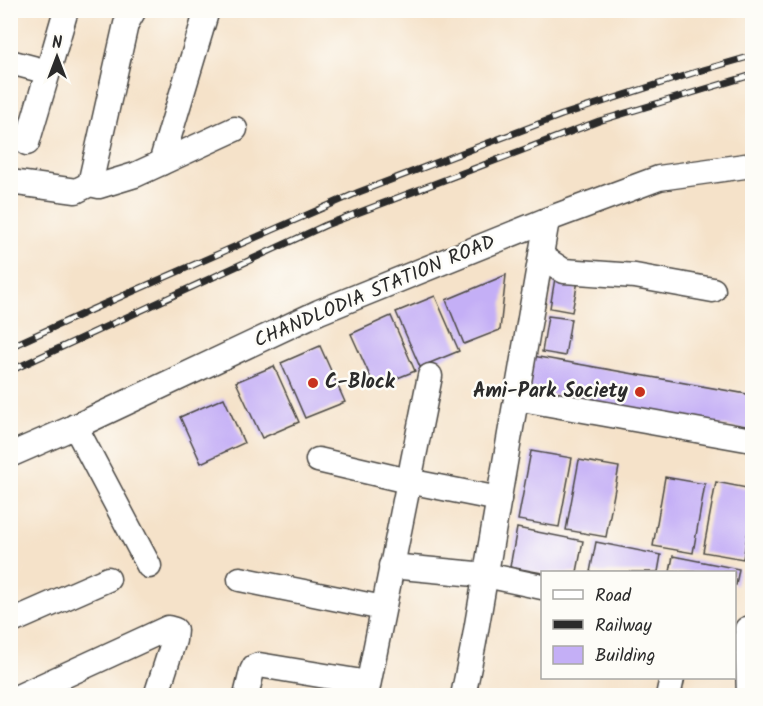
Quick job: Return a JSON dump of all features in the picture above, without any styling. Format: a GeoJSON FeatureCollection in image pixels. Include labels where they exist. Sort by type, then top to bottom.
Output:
{"type":"FeatureCollection","features":[{"type":"Feature","properties":{"kind":"street"},"geometry":{"type":"LineString","coordinates":[[27,143],[66,10]]}},
{"type":"Feature","properties":{"kind":"street"},"geometry":{"type":"LineString","coordinates":[[90,184],[126,24],[134,10]]}},
{"type":"Feature","properties":{"kind":"street"},"geometry":{"type":"LineString","coordinates":[[161,163],[207,10]]}},
{"type":"Feature","properties":{"kind":"street"},"geometry":{"type":"LineString","coordinates":[[10,62],[48,72]]}},
{"type":"Feature","properties":{"kind":"street"},"geometry":{"type":"LineString","coordinates":[[10,182],[76,191],[90,184],[99,186],[126,178],[235,129]]}},
{"type":"Feature","properties":{"kind":"street","name":"CHANDLODIA STATION ROAD"},"geometry":{"type":"LineString","coordinates":[[10,455],[320,312],[547,220],[659,178],[753,165]]}},
{"type":"Feature","properties":{"kind":"street"},"geometry":{"type":"LineString","coordinates":[[463,696],[547,220]]}},
{"type":"Feature","properties":{"kind":"street"},"geometry":{"type":"LineString","coordinates":[[541,256],[564,271],[635,276],[713,290]]}},
{"type":"Feature","properties":{"kind":"street"},"geometry":{"type":"LineString","coordinates":[[246,696],[254,666],[259,665],[367,689],[430,376]]}},
{"type":"Feature","properties":{"kind":"street"},"geometry":{"type":"LineString","coordinates":[[516,398],[753,440]]}},
{"type":"Feature","properties":{"kind":"street"},"geometry":{"type":"LineString","coordinates":[[75,426],[149,566]]}},
{"type":"Feature","properties":{"kind":"street"},"geometry":{"type":"LineString","coordinates":[[318,460],[499,499]]}},
{"type":"Feature","properties":{"kind":"street"},"geometry":{"type":"LineString","coordinates":[[391,566],[486,574],[541,587]]}},
{"type":"Feature","properties":{"kind":"street"},"geometry":{"type":"LineString","coordinates":[[10,622],[108,579]]}},
{"type":"Feature","properties":{"kind":"street"},"geometry":{"type":"LineString","coordinates":[[240,579],[383,608]]}},
{"type":"Feature","properties":{"kind":"street"},"geometry":{"type":"LineString","coordinates":[[20,696],[168,628],[175,630],[174,640],[156,696]]}},
{"type":"Feature","properties":{"kind":"street"},"geometry":{"type":"LineString","coordinates":[[745,628],[749,696]]}},
{"type":"Feature","properties":{"kind":"street"},"geometry":{"type":"LineString","coordinates":[[668,696],[672,679]]}},
{"type":"Feature","properties":{"kind":"building"},"geometry":{"type":"Polygon","coordinates":[[[556,272],[579,276],[572,312],[550,308],[556,272]]]}},
{"type":"Feature","properties":{"kind":"building"},"geometry":{"type":"Polygon","coordinates":[[[506,275],[500,330],[464,344],[446,300],[506,275]]]}},
{"type":"Feature","properties":{"kind":"building"},"geometry":{"type":"Polygon","coordinates":[[[435,296],[459,351],[420,367],[396,312],[435,296]]]}},
{"type":"Feature","properties":{"kind":"building"},"geometry":{"type":"Polygon","coordinates":[[[391,316],[415,371],[375,387],[351,334],[391,316]]]}},
{"type":"Feature","properties":{"kind":"building"},"geometry":{"type":"Polygon","coordinates":[[[548,316],[571,319],[565,356],[542,352],[548,316]]]}},
{"type":"Feature","properties":{"kind":"building","name":"C-Block"},"geometry":{"type":"Polygon","coordinates":[[[320,346],[345,402],[305,418],[281,363],[320,346]]]}},
{"type":"Feature","properties":{"kind":"building","name":"Ami-Park Society"},"geometry":{"type":"Polygon","coordinates":[[[533,356],[752,395],[752,431],[528,390],[533,356]]]}},
{"type":"Feature","properties":{"kind":"building"},"geometry":{"type":"Polygon","coordinates":[[[274,366],[299,422],[262,438],[236,382],[274,366]]]}},
{"type":"Feature","properties":{"kind":"building"},"geometry":{"type":"Polygon","coordinates":[[[224,398],[244,443],[201,463],[180,417],[224,398]]]}},
{"type":"Feature","properties":{"kind":"building"},"geometry":{"type":"Polygon","coordinates":[[[531,451],[572,458],[559,527],[518,520],[531,451]]]}},
{"type":"Feature","properties":{"kind":"building"},"geometry":{"type":"Polygon","coordinates":[[[579,460],[619,467],[606,537],[566,530],[579,460]]]}},
{"type":"Feature","properties":{"kind":"building"},"geometry":{"type":"Polygon","coordinates":[[[665,477],[705,484],[693,553],[653,546],[665,477]]]}},
{"type":"Feature","properties":{"kind":"building"},"geometry":{"type":"Polygon","coordinates":[[[716,482],[752,489],[752,509],[743,559],[703,552],[716,482]]]}},
{"type":"Feature","properties":{"kind":"building"},"geometry":{"type":"Polygon","coordinates":[[[517,528],[583,541],[577,571],[541,571],[541,573],[510,567],[517,528]]]}},
{"type":"Feature","properties":{"kind":"building"},"geometry":{"type":"Polygon","coordinates":[[[596,542],[661,555],[658,571],[590,571],[596,542]]]}},
{"type":"Feature","properties":{"kind":"building"},"geometry":{"type":"Polygon","coordinates":[[[673,556],[739,569],[736,585],[736,571],[670,571],[673,556]]]}},
{"type":"Feature","properties":{"kind":"railway"},"geometry":{"type":"LineString","coordinates":[[10,347],[359,192],[562,115],[752,56]]}},
{"type":"Feature","properties":{"kind":"railway"},"geometry":{"type":"LineString","coordinates":[[10,371],[326,225],[599,121],[752,75]]}},
{"type":"Feature","properties":{"kind":"place","name":"C-Block"},"geometry":{"type":"Point","coordinates":[313,383]}},
{"type":"Feature","properties":{"kind":"place","name":"Ami-Park Society"},"geometry":{"type":"Point","coordinates":[640,392]}}]}
